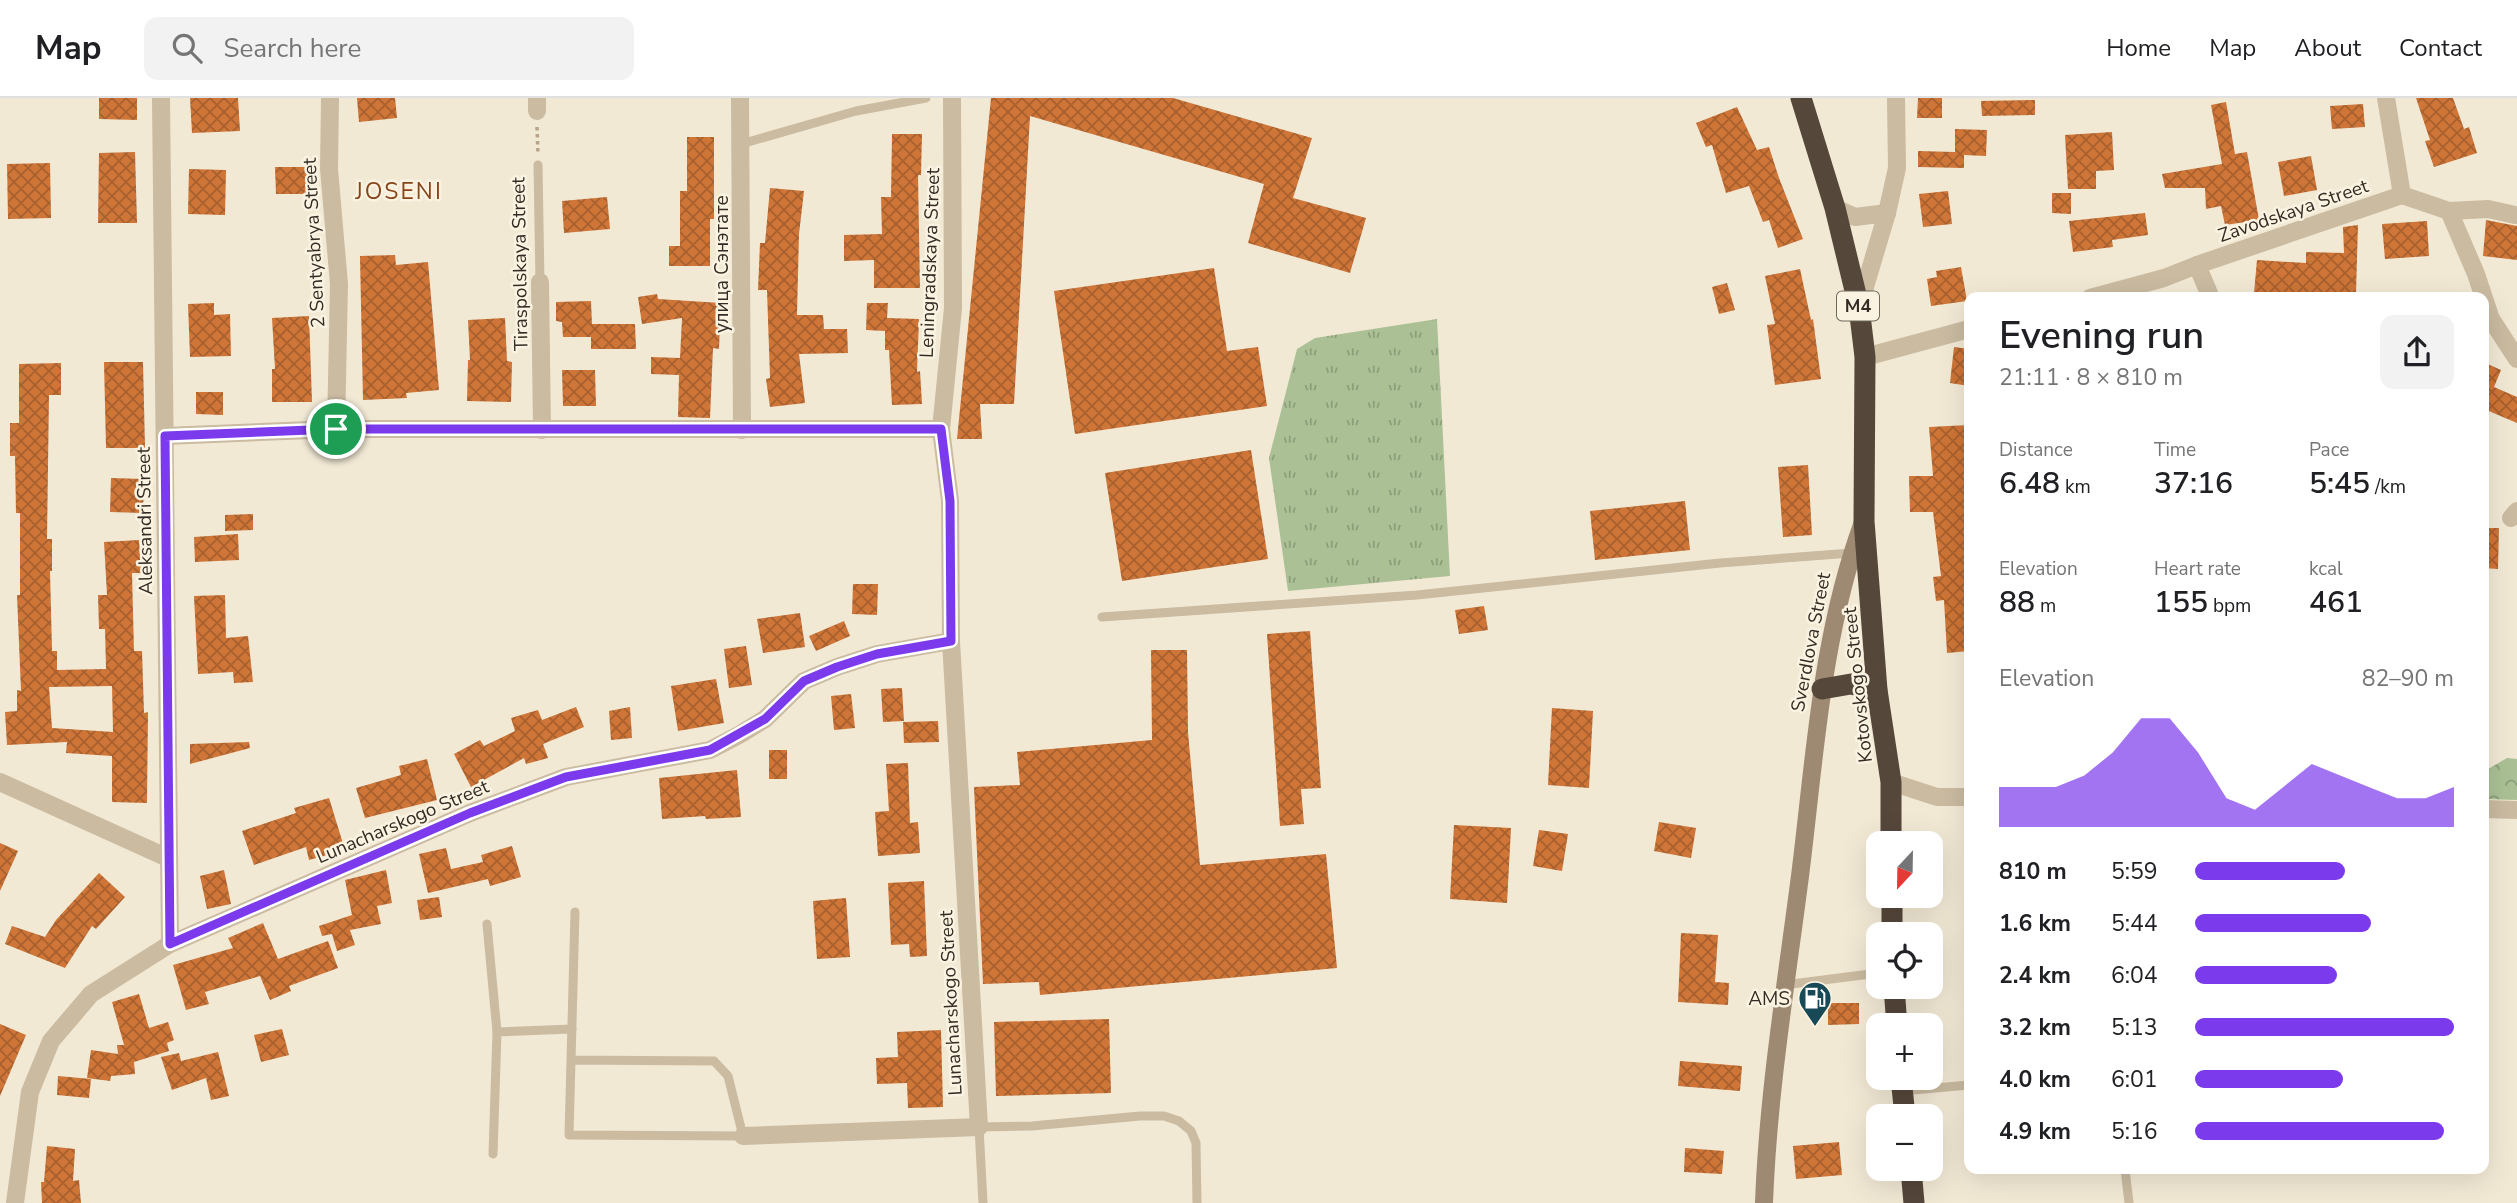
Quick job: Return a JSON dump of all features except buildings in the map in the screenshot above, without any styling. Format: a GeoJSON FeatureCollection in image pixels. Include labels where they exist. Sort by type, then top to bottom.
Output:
{"type":"FeatureCollection","features":[{"type":"Feature","properties":{"kind":"highway","name":"Sverdlova Street"},"geometry":{"type":"LineString","coordinates":[[1801,98],[1835,208],[1859,307],[1865,357],[1864,521]]}},
{"type":"Feature","properties":{"kind":"highway","name":"Kotovskogo Street"},"geometry":{"type":"LineString","coordinates":[[1864,521],[1877,690],[1891,782],[1891,831]]}},
{"type":"Feature","properties":{"kind":"highway"},"geometry":{"type":"LineString","coordinates":[[1822,689],[1851,684],[1877,690]]}},
{"type":"Feature","properties":{"kind":"highway"},"geometry":{"type":"LineString","coordinates":[[1912,1181],[1914,1203]]}},
{"type":"Feature","properties":{"kind":"street","name":"Aleksandri Street"},"geometry":{"type":"LineString","coordinates":[[161,98],[170,944]]}},
{"type":"Feature","properties":{"kind":"street","name":"2 Sentyabrya Street"},"geometry":{"type":"LineString","coordinates":[[330,98],[329,169],[339,284],[336,429]]}},
{"type":"Feature","properties":{"kind":"street","name":"улица Сэнэтате"},"geometry":{"type":"LineString","coordinates":[[740,98],[742,429]]}},
{"type":"Feature","properties":{"kind":"street","name":"Leningradskaya Street"},"geometry":{"type":"LineString","coordinates":[[941,429],[953,308],[952,98]]}},
{"type":"Feature","properties":{"kind":"street"},"geometry":{"type":"LineString","coordinates":[[1859,307],[1887,213],[1897,168],[1896,98]]}},
{"type":"Feature","properties":{"kind":"street"},"geometry":{"type":"LineString","coordinates":[[2386,98],[2402,195],[2449,212],[2488,209],[2515,215]]}},
{"type":"Feature","properties":{"kind":"street","name":"Zavodskaya Street"},"geometry":{"type":"LineString","coordinates":[[2112,292],[2164,278],[2402,195]]}},
{"type":"Feature","properties":{"kind":"street"},"geometry":{"type":"LineString","coordinates":[[1835,208],[1855,217],[1887,213]]}},
{"type":"Feature","properties":{"kind":"street"},"geometry":{"type":"LineString","coordinates":[[2449,212],[2482,292]]}},
{"type":"Feature","properties":{"kind":"street"},"geometry":{"type":"LineString","coordinates":[[2197,265],[2208,292]]}},
{"type":"Feature","properties":{"kind":"street","name":"Tiraspolskaya Street"},"geometry":{"type":"LineString","coordinates":[[540,282],[542,430]]}},
{"type":"Feature","properties":{"kind":"street"},"geometry":{"type":"LineString","coordinates":[[2489,314],[2517,359]]}},
{"type":"Feature","properties":{"kind":"street"},"geometry":{"type":"LineString","coordinates":[[1865,357],[1964,330]]}},
{"type":"Feature","properties":{"kind":"street"},"geometry":{"type":"LineString","coordinates":[[165,436],[336,429],[941,429]]}},
{"type":"Feature","properties":{"kind":"street","name":"Lunacharskogo Street"},"geometry":{"type":"LineString","coordinates":[[941,429],[950,501],[951,641],[979,1127]]}},
{"type":"Feature","properties":{"kind":"street","name":"Sverdlova Street"},"geometry":{"type":"LineString","coordinates":[[1764,1203],[1769,1109],[1822,689],[1836,615],[1852,552],[1864,521]]}},
{"type":"Feature","properties":{"kind":"street","name":"Lunacharskogo Street"},"geometry":{"type":"LineString","coordinates":[[15,1203],[30,1092],[51,1041],[91,995],[170,944],[470,813],[566,777],[710,750],[765,719],[804,681],[837,667],[877,654],[951,641]]}},
{"type":"Feature","properties":{"kind":"street"},"geometry":{"type":"LineString","coordinates":[[0,782],[168,858]]}},
{"type":"Feature","properties":{"kind":"street"},"geometry":{"type":"LineString","coordinates":[[1891,782],[1937,797],[1964,797]]}},
{"type":"Feature","properties":{"kind":"street"},"geometry":{"type":"LineString","coordinates":[[2489,809],[2517,810]]}},
{"type":"Feature","properties":{"kind":"street"},"geometry":{"type":"LineString","coordinates":[[743,1136],[979,1127]]}},
{"type":"Feature","properties":{"kind":"lane"},"geometry":{"type":"LineString","coordinates":[[741,144],[856,111],[926,98]]}},
{"type":"Feature","properties":{"kind":"lane","name":"Tiraspolskaya Street"},"geometry":{"type":"LineString","coordinates":[[538,165],[540,282]]}},
{"type":"Feature","properties":{"kind":"lane"},"geometry":{"type":"LineString","coordinates":[[1102,617],[1417,595],[1852,552]]}},
{"type":"Feature","properties":{"kind":"lane"},"geometry":{"type":"LineString","coordinates":[[571,1060],[713,1061],[728,1076],[743,1136],[569,1135],[571,1060],[572,1029],[575,912]]}},
{"type":"Feature","properties":{"kind":"lane"},"geometry":{"type":"LineString","coordinates":[[487,924],[497,1032],[493,1154]]}},
{"type":"Feature","properties":{"kind":"lane"},"geometry":{"type":"LineString","coordinates":[[1784,985],[1866,975]]}},
{"type":"Feature","properties":{"kind":"lane"},"geometry":{"type":"LineString","coordinates":[[497,1032],[572,1029]]}},
{"type":"Feature","properties":{"kind":"lane"},"geometry":{"type":"LineString","coordinates":[[1943,1085],[1964,1085]]}},
{"type":"Feature","properties":{"kind":"lane"},"geometry":{"type":"LineString","coordinates":[[983,1203],[979,1127],[1032,1126],[1140,1116],[1164,1116],[1179,1121],[1191,1131],[1196,1143],[1197,1203]]}},
{"type":"Feature","properties":{"kind":"lane"},"geometry":{"type":"LineString","coordinates":[[2126,1174],[2129,1203]]}},
{"type":"Feature","properties":{"kind":"path","name":"Tiraspolskaya Street"},"geometry":{"type":"LineString","coordinates":[[537,104],[538,165]]}},
{"type":"Feature","properties":{"kind":"green space"},"geometry":{"type":"Polygon","coordinates":[[[1437,319],[1450,576],[1288,591],[1269,458],[1297,349],[1315,338],[1437,319]]]}},
{"type":"Feature","properties":{"kind":"green space"},"geometry":{"type":"Polygon","coordinates":[[[2507,758],[2517,759],[2517,800],[2489,799],[2489,768],[2507,758]]]}},
{"type":"Feature","properties":{"kind":"place","name":"AMS"},"geometry":{"type":"Point","coordinates":[1815,1028]}},
{"type":"Feature","properties":{"kind":"district","name":"JOSENI"},"geometry":{"type":"Point","coordinates":[399,191]}},
{"type":"Feature","properties":{"kind":"route"},"geometry":{"type":"LineString","coordinates":[[336,429],[941,429],[950,501],[951,641],[877,654],[837,667],[804,681],[765,719],[710,750],[566,777],[470,813],[170,944],[165,436],[336,429]]}}]}
